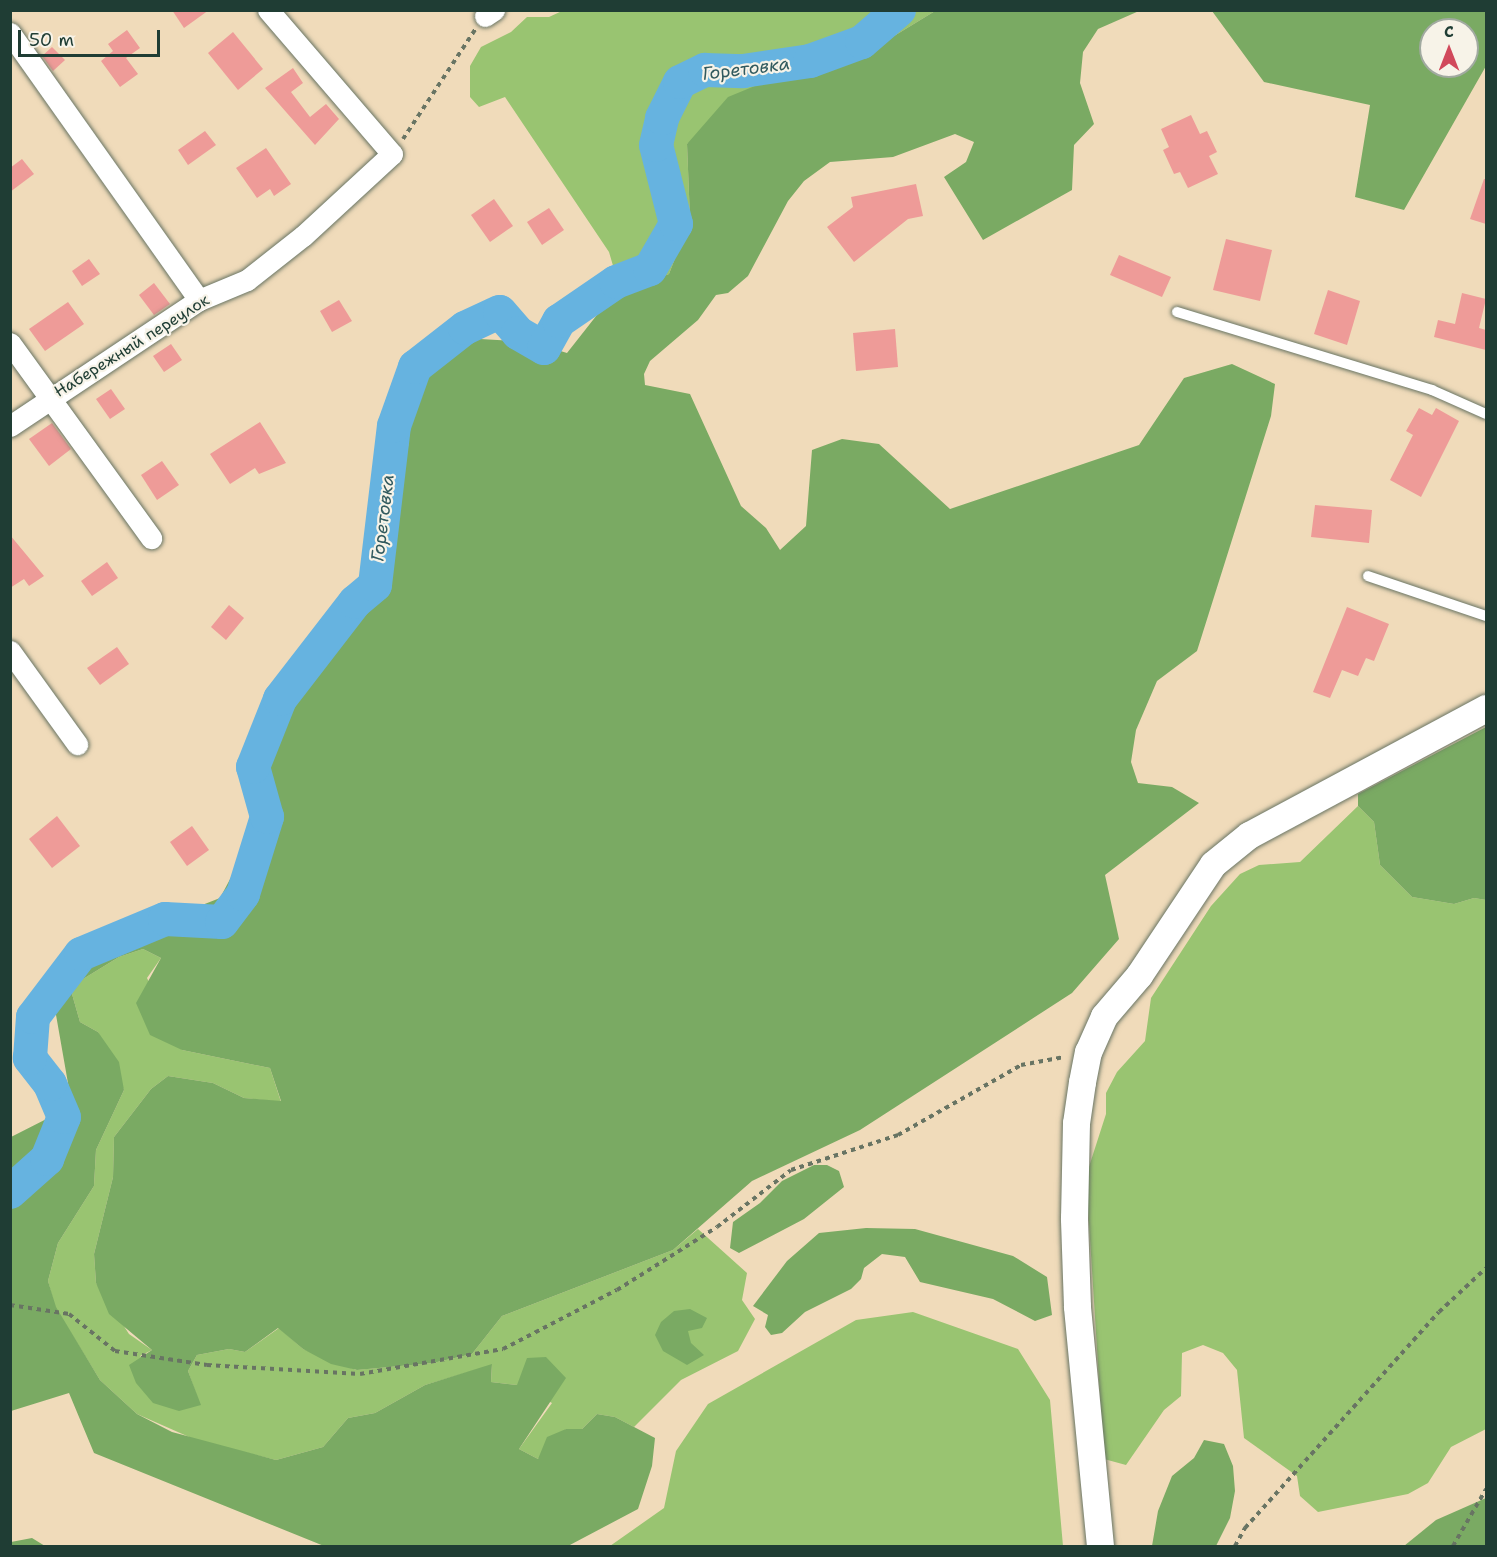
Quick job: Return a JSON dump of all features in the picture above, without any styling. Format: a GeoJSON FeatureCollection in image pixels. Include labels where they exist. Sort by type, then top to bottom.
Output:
{"type":"FeatureCollection","features":[{"type":"Feature","properties":{"kind":"street"},"geometry":{"type":"LineString","coordinates":[[268,10],[392,154]]}},
{"type":"Feature","properties":{"kind":"street"},"geometry":{"type":"LineString","coordinates":[[10,33],[200,300]]}},
{"type":"Feature","properties":{"kind":"street","name":"Набережный переулок"},"geometry":{"type":"LineString","coordinates":[[10,426],[200,300],[247,280],[303,236],[392,154]]}},
{"type":"Feature","properties":{"kind":"street"},"geometry":{"type":"LineString","coordinates":[[10,343],[151,538]]}},
{"type":"Feature","properties":{"kind":"street"},"geometry":{"type":"LineString","coordinates":[[10,651],[77,744]]}},
{"type":"Feature","properties":{"kind":"street"},"geometry":{"type":"LineString","coordinates":[[1100,1546],[1077,1306],[1074,1218],[1076,1123],[1088,1052],[1104,1016],[1139,975],[1213,864],[1250,835],[1486,708]]}},
{"type":"Feature","properties":{"kind":"lane"},"geometry":{"type":"LineString","coordinates":[[1177,312],[1432,390],[1486,414]]}},
{"type":"Feature","properties":{"kind":"lane"},"geometry":{"type":"LineString","coordinates":[[1368,576],[1486,616]]}},
{"type":"Feature","properties":{"kind":"path"},"geometry":{"type":"LineString","coordinates":[[392,154],[490,13]]}},
{"type":"Feature","properties":{"kind":"path"},"geometry":{"type":"LineString","coordinates":[[10,1305],[69,1314],[115,1351],[207,1365],[360,1374],[504,1349],[617,1290],[717,1227],[791,1170],[898,1136],[1021,1065],[1088,1052]]}},
{"type":"Feature","properties":{"kind":"path"},"geometry":{"type":"LineString","coordinates":[[1235,1546],[1245,1528],[1439,1312],[1486,1268]]}},
{"type":"Feature","properties":{"kind":"path"},"geometry":{"type":"LineString","coordinates":[[1453,1546],[1486,1489]]}},
{"type":"Feature","properties":{"kind":"green space"},"geometry":{"type":"Polygon","coordinates":[[[562,11],[935,11],[858,58],[784,74],[687,144],[690,219],[669,274],[621,293],[609,252],[505,97],[479,107],[470,97],[470,66],[481,47],[511,32],[527,17],[549,17],[562,11]]]}},
{"type":"Feature","properties":{"kind":"green space"},"geometry":{"type":"Polygon","coordinates":[[[935,11],[1139,11],[1098,29],[1083,52],[1080,83],[1094,124],[1074,145],[1072,190],[983,240],[944,177],[966,162],[974,142],[955,134],[893,157],[830,162],[804,181],[788,201],[748,276],[728,293],[716,295],[698,320],[650,361],[644,374],[645,385],[690,394],[741,506],[766,528],[780,550],[806,526],[812,450],[842,439],[879,444],[950,509],[1139,445],[1184,378],[1232,364],[1275,384],[1271,416],[1197,651],[1157,681],[1136,730],[1131,762],[1138,783],[1172,787],[1199,803],[1105,875],[1119,939],[1072,993],[860,1130],[752,1181],[673,1250],[502,1316],[472,1354],[433,1363],[357,1370],[331,1364],[303,1349],[278,1328],[245,1352],[229,1349],[197,1355],[188,1371],[201,1405],[179,1411],[153,1403],[136,1383],[129,1365],[152,1350],[109,1314],[96,1283],[94,1254],[113,1177],[114,1137],[151,1089],[168,1076],[213,1083],[244,1098],[281,1101],[270,1068],[182,1050],[150,1035],[136,1003],[161,958],[143,949],[119,957],[70,987],[80,1022],[98,1032],[119,1062],[124,1090],[96,1150],[94,1186],[58,1243],[48,1281],[56,1307],[100,1380],[137,1414],[172,1432],[276,1460],[323,1447],[348,1418],[375,1413],[425,1385],[492,1364],[491,1382],[517,1385],[527,1358],[546,1357],[566,1378],[519,1449],[538,1459],[547,1437],[566,1429],[582,1429],[597,1414],[615,1417],[655,1438],[652,1466],[638,1509],[568,1546],[324,1546],[94,1453],[69,1393],[11,1411],[11,1137],[72,1106],[52,992],[85,960],[151,925],[220,898],[245,851],[273,732],[300,666],[325,621],[369,606],[408,447],[414,388],[439,353],[480,339],[531,342],[567,353],[604,306],[621,293],[669,274],[690,219],[687,144],[728,97],[784,74],[858,58],[935,11]]]}},
{"type":"Feature","properties":{"kind":"green space"},"geometry":{"type":"Polygon","coordinates":[[[1212,11],[1486,11],[1486,66],[1404,210],[1355,197],[1370,105],[1264,82],[1212,11]]]}},
{"type":"Feature","properties":{"kind":"green space"},"geometry":{"type":"Polygon","coordinates":[[[1486,727],[1486,900],[1474,898],[1454,904],[1412,897],[1380,865],[1374,822],[1358,806],[1358,794],[1486,727]]]}},
{"type":"Feature","properties":{"kind":"green space"},"geometry":{"type":"Polygon","coordinates":[[[1358,806],[1374,822],[1380,865],[1412,897],[1454,904],[1474,898],[1486,900],[1486,1429],[1451,1447],[1428,1483],[1408,1494],[1318,1512],[1300,1496],[1297,1476],[1244,1438],[1237,1370],[1223,1353],[1203,1345],[1182,1353],[1181,1396],[1164,1410],[1126,1465],[1104,1459],[1086,1176],[1106,1114],[1106,1093],[1117,1072],[1145,1041],[1151,998],[1211,906],[1240,874],[1259,865],[1300,862],[1358,806]]]}},
{"type":"Feature","properties":{"kind":"green space"},"geometry":{"type":"Polygon","coordinates":[[[143,949],[161,958],[147,978],[182,1050],[270,1068],[281,1102],[244,1098],[213,1083],[168,1076],[151,1089],[114,1137],[113,1177],[94,1254],[96,1283],[129,1334],[152,1350],[140,1356],[200,1405],[188,1371],[197,1355],[229,1349],[245,1352],[279,1328],[303,1349],[356,1370],[433,1363],[472,1354],[502,1316],[673,1250],[698,1229],[747,1273],[742,1300],[755,1319],[738,1351],[681,1380],[634,1427],[615,1417],[597,1414],[582,1429],[566,1429],[538,1459],[519,1449],[552,1403],[517,1385],[491,1382],[492,1365],[425,1385],[375,1413],[348,1418],[323,1447],[276,1460],[196,1440],[137,1414],[100,1380],[55,1307],[48,1281],[58,1243],[94,1186],[96,1150],[124,1090],[98,1032],[80,1022],[70,987],[119,957],[143,949]]]}},
{"type":"Feature","properties":{"kind":"green space"},"geometry":{"type":"Polygon","coordinates":[[[814,1165],[827,1165],[839,1171],[844,1187],[804,1219],[739,1253],[730,1248],[733,1222],[760,1203],[782,1181],[814,1165]]]}},
{"type":"Feature","properties":{"kind":"green space"},"geometry":{"type":"Polygon","coordinates":[[[866,1228],[915,1229],[1013,1256],[1047,1277],[1052,1315],[1035,1321],[993,1299],[920,1282],[905,1257],[882,1254],[864,1268],[861,1279],[851,1289],[805,1312],[782,1333],[771,1335],[765,1327],[768,1315],[753,1306],[787,1261],[819,1233],[866,1228]]]}},
{"type":"Feature","properties":{"kind":"green space"},"geometry":{"type":"Polygon","coordinates":[[[690,1309],[707,1318],[702,1328],[688,1331],[691,1343],[704,1355],[687,1365],[663,1351],[655,1335],[661,1322],[674,1311],[690,1309]]]}},
{"type":"Feature","properties":{"kind":"green space"},"geometry":{"type":"Polygon","coordinates":[[[913,1312],[1018,1349],[1050,1400],[1063,1546],[610,1546],[664,1508],[676,1451],[708,1404],[856,1320],[913,1312]]]}},
{"type":"Feature","properties":{"kind":"green space"},"geometry":{"type":"Polygon","coordinates":[[[1204,1440],[1224,1444],[1233,1466],[1235,1491],[1230,1518],[1216,1546],[1152,1546],[1158,1511],[1172,1476],[1194,1458],[1204,1440]]]}},
{"type":"Feature","properties":{"kind":"green space"},"geometry":{"type":"Polygon","coordinates":[[[1486,1498],[1486,1546],[1404,1546],[1436,1520],[1486,1498]]]}},
{"type":"Feature","properties":{"kind":"green space"},"geometry":{"type":"Polygon","coordinates":[[[32,1538],[45,1546],[11,1546],[11,1542],[32,1538]]]}},
{"type":"Feature","properties":{"kind":"building"},"geometry":{"type":"Polygon","coordinates":[[[172,10],[209,10],[184,28],[172,10]]]}},
{"type":"Feature","properties":{"kind":"building"},"geometry":{"type":"Polygon","coordinates":[[[127,30],[140,48],[126,58],[138,74],[120,87],[101,61],[113,51],[108,44],[127,30]]]}},
{"type":"Feature","properties":{"kind":"building"},"geometry":{"type":"Polygon","coordinates":[[[233,32],[263,69],[238,90],[208,53],[233,32]]]}},
{"type":"Feature","properties":{"kind":"building"},"geometry":{"type":"Polygon","coordinates":[[[52,47],[65,60],[53,71],[42,56],[52,47]]]}},
{"type":"Feature","properties":{"kind":"building"},"geometry":{"type":"Polygon","coordinates":[[[293,68],[303,83],[291,92],[310,117],[326,104],[339,119],[315,145],[265,88],[293,68]]]}},
{"type":"Feature","properties":{"kind":"building"},"geometry":{"type":"Polygon","coordinates":[[[1191,115],[1200,134],[1207,131],[1217,152],[1209,156],[1218,174],[1188,188],[1180,172],[1174,174],[1163,150],[1169,147],[1161,129],[1191,115]]]}},
{"type":"Feature","properties":{"kind":"building"},"geometry":{"type":"Polygon","coordinates":[[[205,131],[216,145],[188,165],[178,150],[205,131]]]}},
{"type":"Feature","properties":{"kind":"building"},"geometry":{"type":"Polygon","coordinates":[[[266,148],[291,184],[274,196],[270,189],[257,198],[236,168],[266,148]]]}},
{"type":"Feature","properties":{"kind":"building"},"geometry":{"type":"Polygon","coordinates":[[[22,159],[34,174],[10,192],[10,168],[22,159]]]}},
{"type":"Feature","properties":{"kind":"building"},"geometry":{"type":"Polygon","coordinates":[[[1484,179],[1486,179],[1486,224],[1470,219],[1484,179]]]}},
{"type":"Feature","properties":{"kind":"building"},"geometry":{"type":"Polygon","coordinates":[[[916,184],[923,216],[908,219],[854,262],[827,227],[853,207],[851,197],[916,184]]]}},
{"type":"Feature","properties":{"kind":"building"},"geometry":{"type":"Polygon","coordinates":[[[494,199],[513,226],[490,242],[471,215],[494,199]]]}},
{"type":"Feature","properties":{"kind":"building"},"geometry":{"type":"Polygon","coordinates":[[[549,208],[564,230],[542,245],[527,222],[549,208]]]}},
{"type":"Feature","properties":{"kind":"building"},"geometry":{"type":"Polygon","coordinates":[[[1226,239],[1272,250],[1260,301],[1213,290],[1226,239]]]}},
{"type":"Feature","properties":{"kind":"building"},"geometry":{"type":"Polygon","coordinates":[[[1119,255],[1171,277],[1162,297],[1110,275],[1119,255]]]}},
{"type":"Feature","properties":{"kind":"building"},"geometry":{"type":"Polygon","coordinates":[[[89,259],[100,274],[82,286],[72,271],[89,259]]]}},
{"type":"Feature","properties":{"kind":"building"},"geometry":{"type":"Polygon","coordinates":[[[154,283],[170,304],[154,315],[139,295],[154,283]]]}},
{"type":"Feature","properties":{"kind":"building"},"geometry":{"type":"Polygon","coordinates":[[[1328,290],[1360,301],[1347,345],[1314,334],[1328,290]]]}},
{"type":"Feature","properties":{"kind":"building"},"geometry":{"type":"Polygon","coordinates":[[[1462,293],[1486,299],[1479,328],[1486,330],[1486,350],[1434,337],[1438,320],[1455,324],[1462,293]]]}},
{"type":"Feature","properties":{"kind":"building"},"geometry":{"type":"Polygon","coordinates":[[[339,300],[352,321],[332,332],[320,311],[339,300]]]}},
{"type":"Feature","properties":{"kind":"building"},"geometry":{"type":"Polygon","coordinates":[[[68,302],[84,324],[45,351],[29,329],[68,302]]]}},
{"type":"Feature","properties":{"kind":"building"},"geometry":{"type":"Polygon","coordinates":[[[895,329],[898,367],[856,371],[853,333],[895,329]]]}},
{"type":"Feature","properties":{"kind":"building"},"geometry":{"type":"Polygon","coordinates":[[[171,344],[182,360],[164,372],[153,356],[171,344]]]}},
{"type":"Feature","properties":{"kind":"building"},"geometry":{"type":"Polygon","coordinates":[[[111,389],[125,409],[110,419],[96,399],[111,389]]]}},
{"type":"Feature","properties":{"kind":"building"},"geometry":{"type":"Polygon","coordinates":[[[1419,408],[1432,415],[1436,408],[1459,421],[1421,497],[1390,480],[1413,435],[1406,431],[1419,408]]]}},
{"type":"Feature","properties":{"kind":"building"},"geometry":{"type":"Polygon","coordinates":[[[260,422],[286,463],[259,474],[255,468],[230,484],[210,454],[260,422]]]}},
{"type":"Feature","properties":{"kind":"building"},"geometry":{"type":"Polygon","coordinates":[[[52,423],[71,449],[49,466],[29,439],[52,423]]]}},
{"type":"Feature","properties":{"kind":"building"},"geometry":{"type":"Polygon","coordinates":[[[162,461],[179,485],[157,500],[141,475],[162,461]]]}},
{"type":"Feature","properties":{"kind":"building"},"geometry":{"type":"Polygon","coordinates":[[[1315,505],[1372,510],[1369,543],[1311,537],[1315,505]]]}},
{"type":"Feature","properties":{"kind":"building"},"geometry":{"type":"Polygon","coordinates":[[[10,535],[44,576],[29,586],[24,579],[10,588],[10,535]]]}},
{"type":"Feature","properties":{"kind":"building"},"geometry":{"type":"Polygon","coordinates":[[[107,562],[118,578],[92,596],[81,581],[107,562]]]}},
{"type":"Feature","properties":{"kind":"building"},"geometry":{"type":"Polygon","coordinates":[[[229,605],[244,618],[226,640],[211,627],[229,605]]]}},
{"type":"Feature","properties":{"kind":"building"},"geometry":{"type":"Polygon","coordinates":[[[1347,607],[1389,624],[1374,661],[1366,658],[1358,676],[1342,670],[1330,698],[1313,692],[1347,607]]]}},
{"type":"Feature","properties":{"kind":"building"},"geometry":{"type":"Polygon","coordinates":[[[117,647],[129,664],[100,685],[87,668],[117,647]]]}},
{"type":"Feature","properties":{"kind":"building"},"geometry":{"type":"Polygon","coordinates":[[[57,816],[80,846],[52,868],[29,839],[57,816]]]}},
{"type":"Feature","properties":{"kind":"building"},"geometry":{"type":"Polygon","coordinates":[[[192,826],[209,850],[187,866],[170,842],[192,826]]]}},
{"type":"Feature","properties":{"kind":"waterway","name":"Горетовка"},"geometry":{"type":"LineString","coordinates":[[10,1192],[47,1159],[64,1117],[50,1084],[30,1058],[33,1017],[81,954],[165,919],[222,922],[243,894],[267,817],[253,767],[280,699],[355,602],[375,585],[394,426],[415,367],[465,328],[500,312],[518,333],[544,348],[559,321],[616,282],[650,269],[676,224],[656,145],[662,118],[680,82],[705,70],[743,71],[810,61],[862,42],[899,10]]}}]}
